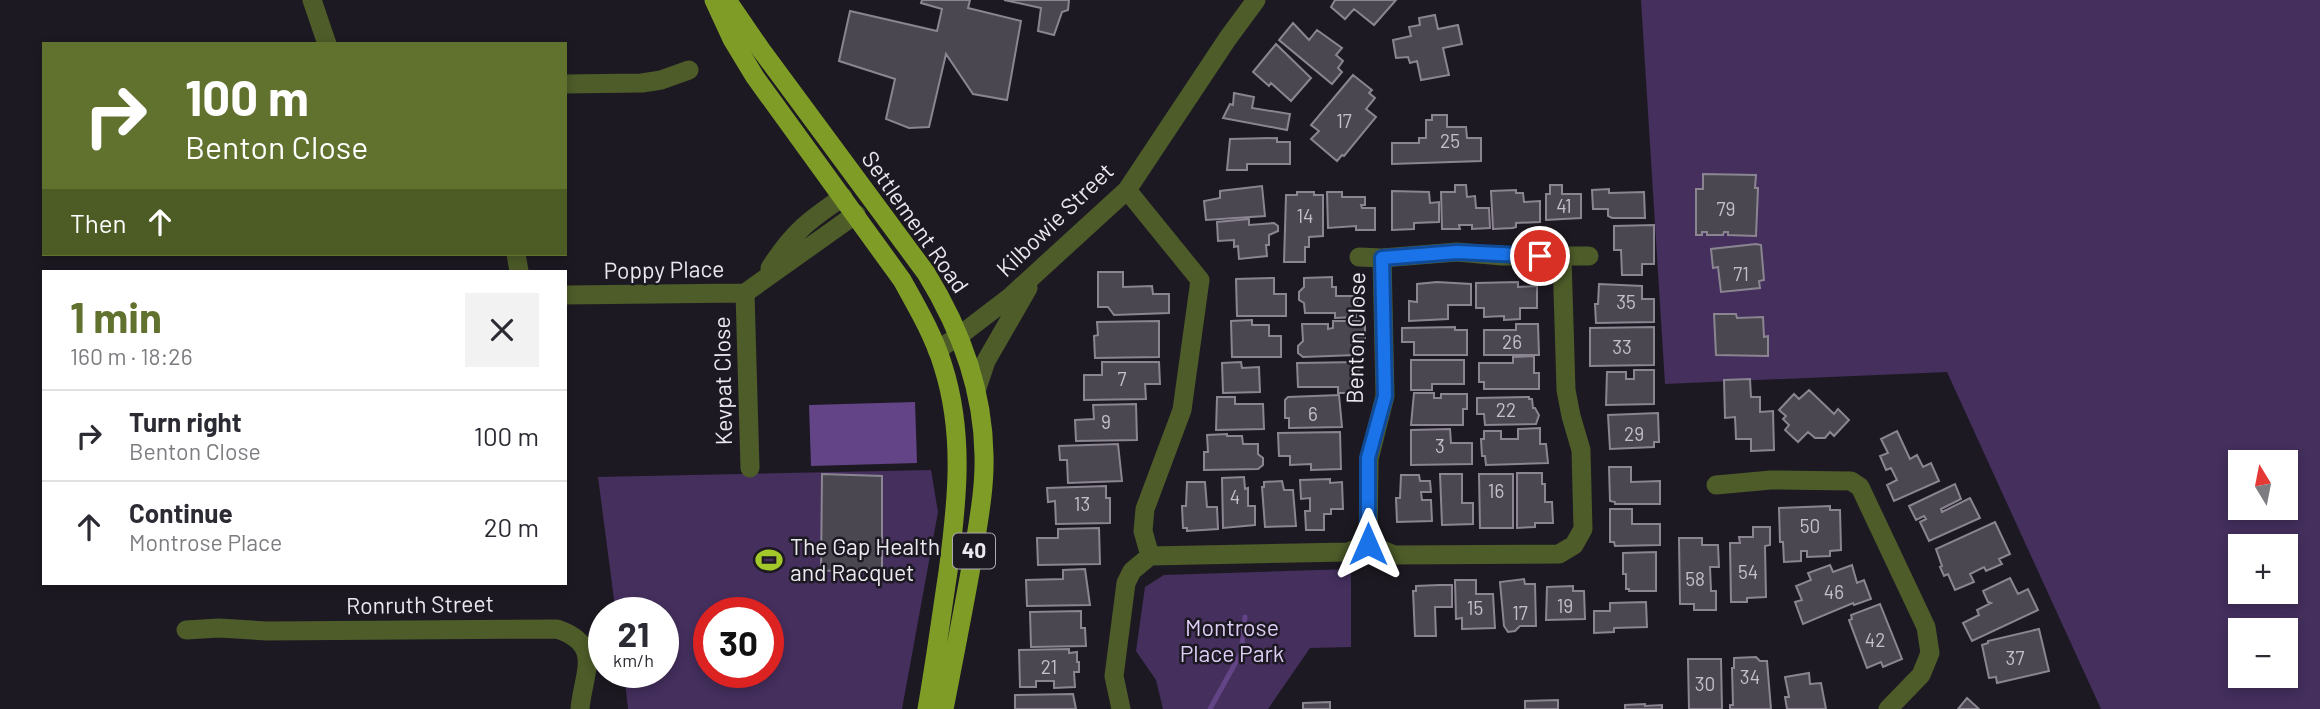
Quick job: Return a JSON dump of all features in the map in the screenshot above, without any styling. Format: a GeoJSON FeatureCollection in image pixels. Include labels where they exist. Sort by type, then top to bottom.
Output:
{"type":"FeatureCollection","features":[{"type":"Feature","properties":{"kind":"main road","name":"Settlement Road"},"geometry":{"type":"LineString","coordinates":[[714,0],[732,39],[755,76],[894,267],[916,305],[946,376],[955,419],[958,489],[939,643],[927,709]]}},
{"type":"Feature","properties":{"kind":"main road","name":"Settlement Road"},"geometry":{"type":"LineString","coordinates":[[727,0],[913,254],[943,302],[959,336],[976,391],[984,455],[982,501],[944,709]]}},
{"type":"Feature","properties":{"kind":"main road"},"geometry":{"type":"LineString","coordinates":[[843,197],[866,193]]}},
{"type":"Feature","properties":{"kind":"main road"},"geometry":{"type":"LineString","coordinates":[[856,214],[866,193]]}},
{"type":"Feature","properties":{"kind":"main road"},"geometry":{"type":"LineString","coordinates":[[894,267],[913,254]]}},
{"type":"Feature","properties":{"kind":"street"},"geometry":{"type":"LineString","coordinates":[[312,0],[326,42]]}},
{"type":"Feature","properties":{"kind":"street","name":"Kilbowie Street"},"geometry":{"type":"LineString","coordinates":[[937,350],[959,336],[1038,272],[1127,190],[1227,38],[1256,0]]}},
{"type":"Feature","properties":{"kind":"street"},"geometry":{"type":"LineString","coordinates":[[567,84],[642,83],[661,80],[689,69]]}},
{"type":"Feature","properties":{"kind":"street"},"geometry":{"type":"LineString","coordinates":[[1127,190],[1200,280],[1182,410],[1145,509],[1143,531],[1150,556]]}},
{"type":"Feature","properties":{"kind":"street","name":"Poppy Place"},"geometry":{"type":"LineString","coordinates":[[752,288],[796,232],[843,197]]}},
{"type":"Feature","properties":{"kind":"street","name":"Poppy Place"},"geometry":{"type":"LineString","coordinates":[[567,295],[752,288],[856,214]]}},
{"type":"Feature","properties":{"kind":"street","name":"Benton Close"},"geometry":{"type":"LineString","coordinates":[[1359,257],[1382,258],[1457,252],[1589,256]]}},
{"type":"Feature","properties":{"kind":"street"},"geometry":{"type":"LineString","coordinates":[[1121,709],[1114,676],[1126,583],[1132,571],[1150,556],[1348,552],[1368,544],[1394,555],[1559,554],[1574,545],[1583,529],[1583,471],[1581,450],[1566,390],[1562,257]]}},
{"type":"Feature","properties":{"kind":"street","name":"Benton Close"},"geometry":{"type":"LineString","coordinates":[[1368,544],[1368,458],[1385,396],[1382,258]]}},
{"type":"Feature","properties":{"kind":"street"},"geometry":{"type":"LineString","coordinates":[[976,391],[986,361],[1038,272]]}},
{"type":"Feature","properties":{"kind":"street","name":"Kevpat Close"},"geometry":{"type":"LineString","coordinates":[[750,468],[752,288]]}},
{"type":"Feature","properties":{"kind":"street"},"geometry":{"type":"LineString","coordinates":[[1716,485],[1770,480],[1851,481],[1860,487],[1926,627],[1930,653],[1921,675],[1888,709]]}},
{"type":"Feature","properties":{"kind":"street","name":"Ronruth Street"},"geometry":{"type":"LineString","coordinates":[[186,630],[557,629],[580,641],[587,656],[588,670],[580,709]]}},
{"type":"Feature","properties":{"kind":"green space"},"geometry":{"type":"Polygon","coordinates":[[[1641,0],[2320,0],[2320,709],[2101,709],[1947,372],[1665,384],[1641,0]]]}},
{"type":"Feature","properties":{"kind":"green space","name":"The Gap Health and Racquet"},"geometry":{"type":"Polygon","coordinates":[[[931,470],[938,512],[902,709],[628,709],[626,688],[679,688],[679,597],[614,597],[598,477],[931,470]]]}},
{"type":"Feature","properties":{"kind":"green space","name":"Montrose Place Park"},"geometry":{"type":"Polygon","coordinates":[[[1351,569],[1351,647],[1310,648],[1268,709],[1163,709],[1156,680],[1136,651],[1145,587],[1164,575],[1351,569]]]}},
{"type":"Feature","properties":{"kind":"shaded area"},"geometry":{"type":"Polygon","coordinates":[[[915,402],[917,463],[811,466],[809,405],[915,402]]]}},
{"type":"Feature","properties":{"kind":"building"},"geometry":{"type":"Polygon","coordinates":[[[922,0],[970,0],[968,8],[1021,21],[1007,100],[973,94],[946,54],[929,127],[909,128],[886,119],[895,79],[839,61],[850,11],[937,31],[942,9],[921,3],[922,0]]]}},
{"type":"Feature","properties":{"kind":"building"},"geometry":{"type":"Polygon","coordinates":[[[1004,0],[1069,0],[1068,10],[1062,12],[1054,35],[1038,31],[1041,8],[1004,0]]]}},
{"type":"Feature","properties":{"kind":"building"},"geometry":{"type":"Polygon","coordinates":[[[1335,0],[1396,0],[1374,25],[1354,9],[1345,19],[1331,7],[1335,0]]]}},
{"type":"Feature","properties":{"kind":"building"},"geometry":{"type":"Polygon","coordinates":[[[1435,15],[1438,29],[1458,25],[1462,44],[1443,48],[1449,75],[1421,80],[1417,61],[1410,63],[1408,57],[1396,58],[1393,40],[1411,36],[1409,27],[1420,25],[1419,18],[1435,15]]]}},
{"type":"Feature","properties":{"kind":"building"},"geometry":{"type":"Polygon","coordinates":[[[1293,23],[1309,40],[1317,30],[1342,48],[1336,55],[1343,61],[1338,68],[1342,72],[1332,84],[1279,40],[1293,23]]]}},
{"type":"Feature","properties":{"kind":"building"},"geometry":{"type":"Polygon","coordinates":[[[1276,44],[1311,78],[1291,101],[1271,83],[1269,86],[1253,72],[1276,44]]]}},
{"type":"Feature","properties":{"kind":"building"},"geometry":{"type":"Polygon","coordinates":[[[1353,75],[1372,90],[1369,93],[1375,98],[1366,109],[1376,117],[1337,161],[1311,139],[1319,131],[1311,125],[1353,75]]]}},
{"type":"Feature","properties":{"kind":"building"},"geometry":{"type":"Polygon","coordinates":[[[1234,93],[1254,97],[1252,108],[1290,114],[1287,130],[1223,118],[1230,104],[1233,105],[1234,93]]]}},
{"type":"Feature","properties":{"kind":"building"},"geometry":{"type":"Polygon","coordinates":[[[1432,115],[1447,115],[1447,127],[1466,127],[1467,138],[1481,138],[1481,161],[1392,164],[1392,143],[1419,143],[1419,138],[1426,138],[1426,120],[1432,120],[1432,115]]]}},
{"type":"Feature","properties":{"kind":"building"},"geometry":{"type":"Polygon","coordinates":[[[1277,138],[1277,142],[1290,142],[1290,164],[1247,164],[1247,170],[1227,170],[1230,139],[1277,138]]]}},
{"type":"Feature","properties":{"kind":"building"},"geometry":{"type":"Polygon","coordinates":[[[1703,174],[1756,175],[1756,236],[1728,235],[1728,232],[1723,235],[1707,235],[1707,232],[1702,232],[1702,235],[1696,235],[1696,189],[1703,189],[1703,174]]]}},
{"type":"Feature","properties":{"kind":"building"},"geometry":{"type":"Polygon","coordinates":[[[1455,185],[1466,185],[1467,197],[1475,196],[1476,208],[1489,208],[1490,228],[1472,229],[1472,225],[1459,225],[1460,229],[1442,229],[1441,192],[1455,192],[1455,185]]]}},
{"type":"Feature","properties":{"kind":"building"},"geometry":{"type":"Polygon","coordinates":[[[1550,185],[1562,185],[1562,194],[1581,194],[1581,218],[1546,220],[1546,194],[1550,194],[1550,185]]]}},
{"type":"Feature","properties":{"kind":"building"},"geometry":{"type":"Polygon","coordinates":[[[1262,186],[1265,216],[1206,220],[1204,201],[1220,198],[1220,191],[1262,186]]]}},
{"type":"Feature","properties":{"kind":"building"},"geometry":{"type":"Polygon","coordinates":[[[1609,189],[1609,193],[1644,192],[1645,218],[1612,218],[1608,216],[1608,209],[1593,209],[1592,190],[1609,189]]]}},
{"type":"Feature","properties":{"kind":"building"},"geometry":{"type":"Polygon","coordinates":[[[1516,190],[1516,193],[1523,193],[1524,202],[1540,201],[1540,222],[1516,223],[1513,228],[1493,229],[1491,191],[1516,190]]]}},
{"type":"Feature","properties":{"kind":"building"},"geometry":{"type":"Polygon","coordinates":[[[1392,191],[1429,192],[1430,203],[1439,202],[1439,222],[1414,223],[1414,229],[1392,230],[1392,191]]]}},
{"type":"Feature","properties":{"kind":"building"},"geometry":{"type":"Polygon","coordinates":[[[1297,192],[1323,195],[1323,236],[1309,237],[1309,247],[1305,247],[1305,262],[1284,262],[1286,195],[1297,195],[1297,192]]]}},
{"type":"Feature","properties":{"kind":"building"},"geometry":{"type":"Polygon","coordinates":[[[1327,192],[1342,192],[1342,197],[1365,197],[1365,205],[1361,205],[1362,208],[1375,208],[1375,230],[1356,230],[1356,226],[1328,228],[1327,192]]]}},
{"type":"Feature","properties":{"kind":"building"},"geometry":{"type":"Polygon","coordinates":[[[1249,219],[1249,225],[1274,223],[1278,226],[1278,231],[1269,235],[1267,256],[1239,259],[1238,246],[1234,247],[1234,240],[1218,241],[1217,222],[1249,219]]]}},
{"type":"Feature","properties":{"kind":"building"},"geometry":{"type":"Polygon","coordinates":[[[1654,225],[1654,264],[1642,264],[1642,275],[1622,275],[1621,250],[1614,250],[1614,226],[1654,225]]]}},
{"type":"Feature","properties":{"kind":"building"},"geometry":{"type":"Polygon","coordinates":[[[1761,245],[1764,280],[1759,281],[1760,288],[1721,292],[1718,267],[1713,268],[1711,249],[1761,245]]]}},
{"type":"Feature","properties":{"kind":"building"},"geometry":{"type":"Polygon","coordinates":[[[1098,272],[1123,272],[1123,287],[1152,286],[1153,294],[1169,294],[1169,313],[1114,315],[1108,307],[1098,307],[1098,272]]]}},
{"type":"Feature","properties":{"kind":"building"},"geometry":{"type":"Polygon","coordinates":[[[1332,277],[1336,296],[1357,296],[1357,317],[1335,318],[1335,313],[1305,313],[1304,303],[1299,300],[1304,278],[1332,277]]]}},
{"type":"Feature","properties":{"kind":"building"},"geometry":{"type":"Polygon","coordinates":[[[1274,278],[1274,294],[1286,294],[1286,316],[1237,316],[1236,279],[1274,278]]]}},
{"type":"Feature","properties":{"kind":"building"},"geometry":{"type":"Polygon","coordinates":[[[1518,282],[1518,287],[1537,286],[1537,308],[1520,308],[1520,319],[1504,320],[1504,316],[1484,317],[1484,308],[1476,308],[1476,283],[1518,282]]]}},
{"type":"Feature","properties":{"kind":"building"},"geometry":{"type":"Polygon","coordinates":[[[1417,284],[1471,284],[1471,305],[1448,305],[1448,319],[1409,321],[1409,301],[1417,302],[1417,284]]]}},
{"type":"Feature","properties":{"kind":"building"},"geometry":{"type":"Polygon","coordinates":[[[1599,284],[1642,286],[1642,299],[1654,299],[1654,322],[1596,323],[1595,304],[1598,304],[1599,284]]]}},
{"type":"Feature","properties":{"kind":"building"},"geometry":{"type":"Polygon","coordinates":[[[1714,314],[1736,314],[1737,318],[1763,317],[1764,337],[1768,336],[1768,356],[1716,355],[1714,314]]]}},
{"type":"Feature","properties":{"kind":"building"},"geometry":{"type":"Polygon","coordinates":[[[1252,320],[1252,325],[1269,325],[1269,336],[1281,336],[1281,357],[1232,357],[1231,321],[1252,320]]]}},
{"type":"Feature","properties":{"kind":"building"},"geometry":{"type":"Polygon","coordinates":[[[1159,321],[1159,357],[1095,358],[1094,336],[1098,335],[1097,322],[1159,321]]]}},
{"type":"Feature","properties":{"kind":"building"},"geometry":{"type":"Polygon","coordinates":[[[1333,321],[1365,321],[1365,338],[1358,338],[1356,355],[1303,357],[1298,353],[1298,346],[1303,341],[1302,324],[1328,324],[1328,329],[1333,328],[1333,321]]]}},
{"type":"Feature","properties":{"kind":"building"},"geometry":{"type":"Polygon","coordinates":[[[1516,324],[1538,324],[1539,355],[1484,355],[1484,330],[1516,330],[1516,324]]]}},
{"type":"Feature","properties":{"kind":"building"},"geometry":{"type":"Polygon","coordinates":[[[1455,327],[1455,330],[1467,330],[1467,355],[1414,355],[1414,342],[1402,342],[1402,328],[1455,327]]]}},
{"type":"Feature","properties":{"kind":"building"},"geometry":{"type":"Polygon","coordinates":[[[1654,327],[1654,365],[1590,366],[1590,328],[1654,327]]]}},
{"type":"Feature","properties":{"kind":"building"},"geometry":{"type":"Polygon","coordinates":[[[1534,356],[1534,373],[1539,373],[1539,389],[1484,389],[1484,382],[1479,382],[1479,363],[1513,363],[1513,357],[1534,356]]]}},
{"type":"Feature","properties":{"kind":"building"},"geometry":{"type":"Polygon","coordinates":[[[1411,360],[1464,360],[1464,384],[1432,384],[1432,390],[1411,390],[1411,360]]]}},
{"type":"Feature","properties":{"kind":"building"},"geometry":{"type":"Polygon","coordinates":[[[1102,362],[1159,362],[1160,384],[1145,384],[1146,399],[1084,400],[1084,375],[1102,375],[1102,362]]]}},
{"type":"Feature","properties":{"kind":"building"},"geometry":{"type":"Polygon","coordinates":[[[1241,362],[1242,368],[1259,367],[1260,392],[1223,393],[1222,363],[1241,362]]]}},
{"type":"Feature","properties":{"kind":"building"},"geometry":{"type":"Polygon","coordinates":[[[1359,362],[1359,393],[1338,393],[1338,387],[1298,387],[1297,363],[1359,362]]]}},
{"type":"Feature","properties":{"kind":"building"},"geometry":{"type":"Polygon","coordinates":[[[1634,370],[1654,370],[1654,404],[1606,405],[1607,372],[1626,372],[1626,379],[1634,379],[1634,370]]]}},
{"type":"Feature","properties":{"kind":"building"},"geometry":{"type":"Polygon","coordinates":[[[1750,379],[1751,397],[1760,397],[1760,412],[1773,411],[1774,450],[1751,451],[1751,439],[1736,439],[1735,417],[1725,418],[1724,380],[1750,379]]]}},
{"type":"Feature","properties":{"kind":"building"},"geometry":{"type":"Polygon","coordinates":[[[1809,390],[1834,414],[1838,409],[1849,420],[1834,436],[1830,432],[1825,438],[1815,438],[1808,432],[1798,442],[1785,430],[1789,425],[1783,419],[1786,416],[1779,410],[1794,394],[1799,399],[1809,390]]]}},
{"type":"Feature","properties":{"kind":"building"},"geometry":{"type":"Polygon","coordinates":[[[1414,393],[1434,393],[1434,398],[1441,398],[1441,394],[1467,394],[1463,425],[1411,425],[1414,393]]]}},
{"type":"Feature","properties":{"kind":"building"},"geometry":{"type":"Polygon","coordinates":[[[1339,395],[1342,427],[1289,428],[1289,418],[1285,418],[1285,400],[1288,397],[1339,395]]]}},
{"type":"Feature","properties":{"kind":"building"},"geometry":{"type":"Polygon","coordinates":[[[1217,397],[1235,397],[1235,404],[1263,404],[1264,429],[1216,430],[1217,397]]]}},
{"type":"Feature","properties":{"kind":"building"},"geometry":{"type":"Polygon","coordinates":[[[1529,397],[1539,415],[1536,424],[1485,425],[1484,414],[1477,414],[1477,398],[1529,397]]]}},
{"type":"Feature","properties":{"kind":"building"},"geometry":{"type":"Polygon","coordinates":[[[1136,404],[1137,440],[1076,441],[1075,420],[1094,419],[1093,405],[1136,404]]]}},
{"type":"Feature","properties":{"kind":"building"},"geometry":{"type":"Polygon","coordinates":[[[1658,413],[1659,442],[1654,442],[1654,447],[1610,449],[1608,415],[1658,413]]]}},
{"type":"Feature","properties":{"kind":"building"},"geometry":{"type":"Polygon","coordinates":[[[1540,428],[1540,444],[1546,444],[1548,463],[1486,465],[1485,456],[1482,456],[1481,439],[1484,439],[1484,431],[1501,431],[1501,439],[1518,439],[1518,429],[1540,428]]]}},
{"type":"Feature","properties":{"kind":"building"},"geometry":{"type":"Polygon","coordinates":[[[1450,429],[1451,443],[1472,443],[1472,464],[1411,465],[1411,430],[1450,429]]]}},
{"type":"Feature","properties":{"kind":"building"},"geometry":{"type":"Polygon","coordinates":[[[1897,431],[1910,459],[1917,455],[1923,467],[1931,463],[1939,481],[1894,501],[1887,485],[1897,480],[1891,468],[1886,470],[1880,456],[1888,453],[1881,439],[1897,431]]]}},
{"type":"Feature","properties":{"kind":"building"},"geometry":{"type":"Polygon","coordinates":[[[1340,432],[1341,469],[1311,470],[1311,464],[1290,465],[1290,456],[1279,456],[1278,433],[1340,432]]]}},
{"type":"Feature","properties":{"kind":"building"},"geometry":{"type":"Polygon","coordinates":[[[1207,435],[1242,436],[1243,444],[1258,444],[1258,454],[1263,458],[1263,465],[1258,469],[1204,470],[1204,452],[1208,452],[1207,435]]]}},
{"type":"Feature","properties":{"kind":"building"},"geometry":{"type":"Polygon","coordinates":[[[1118,444],[1122,481],[1068,483],[1067,460],[1060,460],[1059,446],[1118,444]]]}},
{"type":"Feature","properties":{"kind":"building"},"geometry":{"type":"Polygon","coordinates":[[[1609,467],[1631,467],[1631,482],[1660,481],[1660,504],[1615,504],[1610,501],[1609,467]]]}},
{"type":"Feature","properties":{"kind":"building"},"geometry":{"type":"Polygon","coordinates":[[[1517,473],[1542,473],[1545,502],[1552,502],[1553,523],[1535,523],[1535,527],[1517,528],[1517,473]]]}},
{"type":"Feature","properties":{"kind":"building"},"geometry":{"type":"Polygon","coordinates":[[[822,474],[882,476],[882,569],[821,571],[822,474]]]}},
{"type":"Feature","properties":{"kind":"building"},"geometry":{"type":"Polygon","coordinates":[[[1440,474],[1462,474],[1462,503],[1473,503],[1473,524],[1442,525],[1440,474]]]}},
{"type":"Feature","properties":{"kind":"building"},"geometry":{"type":"Polygon","coordinates":[[[1479,474],[1513,474],[1513,528],[1480,528],[1479,474]]]}},
{"type":"Feature","properties":{"kind":"building"},"geometry":{"type":"Polygon","coordinates":[[[1401,475],[1419,475],[1420,481],[1430,481],[1431,492],[1421,492],[1422,500],[1431,500],[1432,521],[1397,522],[1396,498],[1400,498],[1401,475]]]}},
{"type":"Feature","properties":{"kind":"building"},"geometry":{"type":"Polygon","coordinates":[[[1244,477],[1245,489],[1248,488],[1248,506],[1255,506],[1255,525],[1223,528],[1222,478],[1244,477]]]}},
{"type":"Feature","properties":{"kind":"building"},"geometry":{"type":"Polygon","coordinates":[[[1330,479],[1330,483],[1342,482],[1343,509],[1331,509],[1331,514],[1324,514],[1324,530],[1306,530],[1305,511],[1310,511],[1310,498],[1301,499],[1300,480],[1330,479]]]}},
{"type":"Feature","properties":{"kind":"building"},"geometry":{"type":"Polygon","coordinates":[[[1282,481],[1284,490],[1293,490],[1296,526],[1265,527],[1262,487],[1264,482],[1282,481]]]}},
{"type":"Feature","properties":{"kind":"building"},"geometry":{"type":"Polygon","coordinates":[[[1187,482],[1205,482],[1207,507],[1217,507],[1218,529],[1187,531],[1187,528],[1183,528],[1182,506],[1186,506],[1187,482]]]}},
{"type":"Feature","properties":{"kind":"building"},"geometry":{"type":"Polygon","coordinates":[[[1955,484],[1961,499],[1941,509],[1942,512],[1970,498],[1980,518],[1929,541],[1920,522],[1926,519],[1924,516],[1916,520],[1909,506],[1955,484]]]}},
{"type":"Feature","properties":{"kind":"building"},"geometry":{"type":"Polygon","coordinates":[[[1106,486],[1106,498],[1110,498],[1110,523],[1056,524],[1055,501],[1048,502],[1047,488],[1106,486]]]}},
{"type":"Feature","properties":{"kind":"building"},"geometry":{"type":"Polygon","coordinates":[[[1830,506],[1830,510],[1840,510],[1841,550],[1830,551],[1830,556],[1807,557],[1807,551],[1801,551],[1801,561],[1784,562],[1783,542],[1780,542],[1779,508],[1830,506]]]}},
{"type":"Feature","properties":{"kind":"building"},"geometry":{"type":"Polygon","coordinates":[[[1610,509],[1632,509],[1632,524],[1660,524],[1660,545],[1615,546],[1614,542],[1610,542],[1610,509]]]}},
{"type":"Feature","properties":{"kind":"building"},"geometry":{"type":"Polygon","coordinates":[[[1995,522],[2010,554],[1999,559],[2002,564],[1986,571],[1984,567],[1970,574],[1974,582],[1955,590],[1948,574],[1944,576],[1936,549],[1995,522]]]}},
{"type":"Feature","properties":{"kind":"building"},"geometry":{"type":"Polygon","coordinates":[[[1753,527],[1770,527],[1770,545],[1765,546],[1766,597],[1747,598],[1747,602],[1731,602],[1730,543],[1740,543],[1739,537],[1753,537],[1753,527]]]}},
{"type":"Feature","properties":{"kind":"building"},"geometry":{"type":"Polygon","coordinates":[[[1099,528],[1100,564],[1038,565],[1037,538],[1058,538],[1058,529],[1099,528]]]}},
{"type":"Feature","properties":{"kind":"building"},"geometry":{"type":"Polygon","coordinates":[[[1679,538],[1702,538],[1702,545],[1718,545],[1719,567],[1710,567],[1711,591],[1716,591],[1716,610],[1694,610],[1694,604],[1680,604],[1679,538]]]}},
{"type":"Feature","properties":{"kind":"building"},"geometry":{"type":"Polygon","coordinates":[[[1656,552],[1656,591],[1626,589],[1623,553],[1656,552]]]}},
{"type":"Feature","properties":{"kind":"building"},"geometry":{"type":"Polygon","coordinates":[[[1830,565],[1833,572],[1852,565],[1857,583],[1864,580],[1871,599],[1854,605],[1853,603],[1803,624],[1795,602],[1802,600],[1796,586],[1811,580],[1808,573],[1830,565]]]}},
{"type":"Feature","properties":{"kind":"building"},"geometry":{"type":"Polygon","coordinates":[[[1085,569],[1090,605],[1027,606],[1026,580],[1063,579],[1063,570],[1085,569]]]}},
{"type":"Feature","properties":{"kind":"building"},"geometry":{"type":"Polygon","coordinates":[[[2010,578],[2018,594],[2028,589],[2038,610],[1972,641],[1963,623],[1979,615],[1977,610],[1991,603],[1983,591],[2010,578]]]}},
{"type":"Feature","properties":{"kind":"building"},"geometry":{"type":"Polygon","coordinates":[[[1524,579],[1525,584],[1535,584],[1536,626],[1520,626],[1515,631],[1508,632],[1504,626],[1500,582],[1524,579]]]}},
{"type":"Feature","properties":{"kind":"building"},"geometry":{"type":"Polygon","coordinates":[[[1455,580],[1476,580],[1476,594],[1493,594],[1495,628],[1462,629],[1462,618],[1456,619],[1455,580]]]}},
{"type":"Feature","properties":{"kind":"building"},"geometry":{"type":"Polygon","coordinates":[[[1452,585],[1452,607],[1435,607],[1436,636],[1415,636],[1413,591],[1416,591],[1416,586],[1452,585]]]}},
{"type":"Feature","properties":{"kind":"building"},"geometry":{"type":"Polygon","coordinates":[[[1573,586],[1573,591],[1584,591],[1585,619],[1546,620],[1547,587],[1573,586]]]}},
{"type":"Feature","properties":{"kind":"building"},"geometry":{"type":"Polygon","coordinates":[[[1646,602],[1647,627],[1614,628],[1614,632],[1594,633],[1594,611],[1610,611],[1610,603],[1646,602]]]}},
{"type":"Feature","properties":{"kind":"building"},"geometry":{"type":"Polygon","coordinates":[[[1880,604],[1902,659],[1883,667],[1881,662],[1867,668],[1849,620],[1852,619],[1851,615],[1880,604]]]}},
{"type":"Feature","properties":{"kind":"building"},"geometry":{"type":"Polygon","coordinates":[[[1081,611],[1081,628],[1085,628],[1086,646],[1031,647],[1030,612],[1081,611]]]}},
{"type":"Feature","properties":{"kind":"building"},"geometry":{"type":"Polygon","coordinates":[[[2039,629],[2049,671],[1997,683],[1996,677],[1989,678],[1982,645],[1988,641],[2039,629]]]}},
{"type":"Feature","properties":{"kind":"building"},"geometry":{"type":"Polygon","coordinates":[[[1069,649],[1069,653],[1077,652],[1079,662],[1079,672],[1074,672],[1075,687],[1054,688],[1054,681],[1036,681],[1036,687],[1020,687],[1019,650],[1069,649]]]}},
{"type":"Feature","properties":{"kind":"building"},"geometry":{"type":"Polygon","coordinates":[[[1756,657],[1760,661],[1767,661],[1771,709],[1730,709],[1730,705],[1733,705],[1734,658],[1756,657]]]}},
{"type":"Feature","properties":{"kind":"building"},"geometry":{"type":"Polygon","coordinates":[[[1688,659],[1721,659],[1722,709],[1689,709],[1688,659]]]}},
{"type":"Feature","properties":{"kind":"building"},"geometry":{"type":"Polygon","coordinates":[[[1809,673],[1810,684],[1821,683],[1826,709],[1787,709],[1785,697],[1789,697],[1785,677],[1809,673]]]}},
{"type":"Feature","properties":{"kind":"building"},"geometry":{"type":"Polygon","coordinates":[[[1073,694],[1076,709],[1015,709],[1015,695],[1073,694]]]}},
{"type":"Feature","properties":{"kind":"building"},"geometry":{"type":"Polygon","coordinates":[[[1967,698],[1979,709],[1958,709],[1967,698]]]}},
{"type":"Feature","properties":{"kind":"building"},"geometry":{"type":"Polygon","coordinates":[[[1558,700],[1558,709],[1525,709],[1525,701],[1558,700]]]}},
{"type":"Feature","properties":{"kind":"building"},"geometry":{"type":"Polygon","coordinates":[[[1330,702],[1330,709],[1303,709],[1303,703],[1330,702]]]}},
{"type":"Feature","properties":{"kind":"building"},"geometry":{"type":"Polygon","coordinates":[[[1625,705],[1662,705],[1662,709],[1625,709],[1625,705]]]}},
{"type":"Feature","properties":{"kind":"waterway"},"geometry":{"type":"LineString","coordinates":[[1210,709],[1241,653],[1245,617]]}},
{"type":"Feature","properties":{"kind":"place","name":"The Gap Health and Racquet"},"geometry":{"type":"Point","coordinates":[769,560]}},
{"type":"Feature","properties":{"kind":"route"},"geometry":{"type":"LineString","coordinates":[[1368,544],[1368,458],[1385,396],[1382,258],[1457,252],[1540,256]]}}]}
